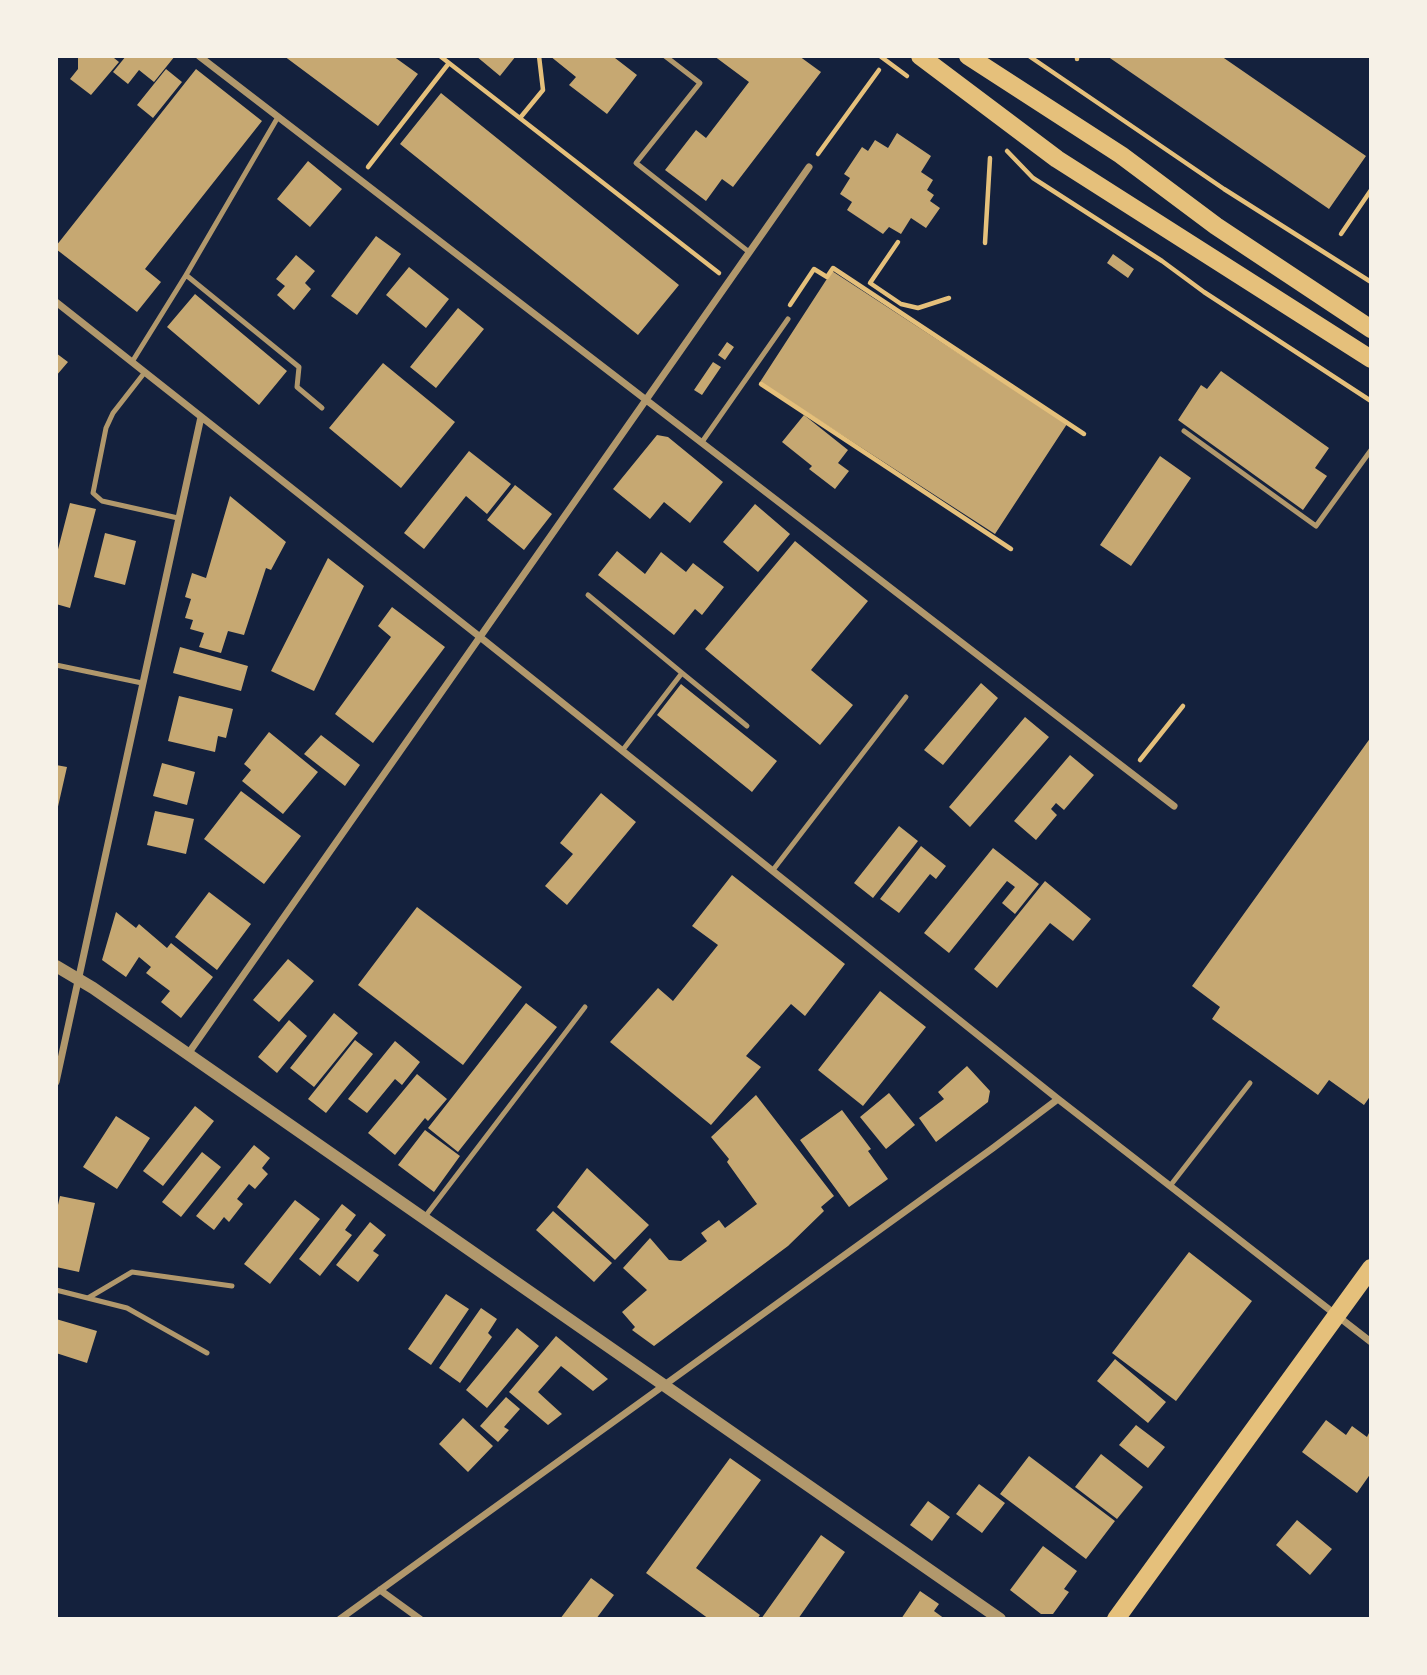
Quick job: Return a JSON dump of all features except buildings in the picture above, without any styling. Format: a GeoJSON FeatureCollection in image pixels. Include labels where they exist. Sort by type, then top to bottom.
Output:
{"type":"FeatureCollection","features":[{"type":"Feature","properties":{"kind":"main road"},"geometry":{"type":"LineString","coordinates":[[920,56],[1057,159],[1371,359]]}},
{"type":"Feature","properties":{"kind":"main road"},"geometry":{"type":"LineString","coordinates":[[968,56],[1121,155],[1216,226],[1371,329]]}},
{"type":"Feature","properties":{"kind":"main road"},"geometry":{"type":"LineString","coordinates":[[1116,1619],[1371,1268]]}},
{"type":"Feature","properties":{"kind":"street"},"geometry":{"type":"LineString","coordinates":[[199,56],[1174,806]]}},
{"type":"Feature","properties":{"kind":"street"},"geometry":{"type":"LineString","coordinates":[[188,1054],[809,167]]}},
{"type":"Feature","properties":{"kind":"street"},"geometry":{"type":"LineString","coordinates":[[56,302],[1058,1099],[1371,1342]]}},
{"type":"Feature","properties":{"kind":"street"},"geometry":{"type":"LineString","coordinates":[[56,1082],[201,416]]}},
{"type":"Feature","properties":{"kind":"street"},"geometry":{"type":"LineString","coordinates":[[56,966],[188,1054],[1000,1619]]}},
{"type":"Feature","properties":{"kind":"street"},"geometry":{"type":"LineString","coordinates":[[340,1619],[1058,1099]]}},
{"type":"Feature","properties":{"kind":"street"},"geometry":{"type":"LineString","coordinates":[[380,1590],[419,1619]]}},
{"type":"Feature","properties":{"kind":"lane"},"geometry":{"type":"LineString","coordinates":[[666,56],[700,83],[636,163],[749,253]]}},
{"type":"Feature","properties":{"kind":"lane"},"geometry":{"type":"LineString","coordinates":[[132,362],[278,117]]}},
{"type":"Feature","properties":{"kind":"lane"},"geometry":{"type":"LineString","coordinates":[[186,275],[299,367],[298,387],[322,408]]}},
{"type":"Feature","properties":{"kind":"lane"},"geometry":{"type":"LineString","coordinates":[[702,442],[788,319]]}},
{"type":"Feature","properties":{"kind":"lane"},"geometry":{"type":"LineString","coordinates":[[145,372],[113,414],[106,428],[93,493],[102,501],[178,518]]}},
{"type":"Feature","properties":{"kind":"lane"},"geometry":{"type":"LineString","coordinates":[[1184,431],[1316,526],[1371,450]]}},
{"type":"Feature","properties":{"kind":"lane"},"geometry":{"type":"LineString","coordinates":[[588,595],[747,726]]}},
{"type":"Feature","properties":{"kind":"lane"},"geometry":{"type":"LineString","coordinates":[[56,665],[142,683]]}},
{"type":"Feature","properties":{"kind":"lane"},"geometry":{"type":"LineString","coordinates":[[622,751],[682,673]]}},
{"type":"Feature","properties":{"kind":"lane"},"geometry":{"type":"LineString","coordinates":[[773,870],[906,696]]}},
{"type":"Feature","properties":{"kind":"lane"},"geometry":{"type":"LineString","coordinates":[[424,1218],[584,1007]]}},
{"type":"Feature","properties":{"kind":"lane"},"geometry":{"type":"LineString","coordinates":[[1170,1186],[1250,1083]]}},
{"type":"Feature","properties":{"kind":"lane"},"geometry":{"type":"LineString","coordinates":[[88,1298],[132,1272],[232,1286]]}},
{"type":"Feature","properties":{"kind":"lane"},"geometry":{"type":"LineString","coordinates":[[56,1290],[127,1308],[207,1353]]}},
{"type":"Feature","properties":{"kind":"path"},"geometry":{"type":"LineString","coordinates":[[440,56],[729,281]]}},
{"type":"Feature","properties":{"kind":"path"},"geometry":{"type":"LineString","coordinates":[[520,118],[543,90],[539,56]]}},
{"type":"Feature","properties":{"kind":"path"},"geometry":{"type":"LineString","coordinates":[[880,56],[907,76]]}},
{"type":"Feature","properties":{"kind":"path"},"geometry":{"type":"LineString","coordinates":[[1029,56],[1224,189],[1371,282]]}},
{"type":"Feature","properties":{"kind":"path"},"geometry":{"type":"LineString","coordinates":[[359,178],[449,63]]}},
{"type":"Feature","properties":{"kind":"path"},"geometry":{"type":"LineString","coordinates":[[809,167],[878,69]]}},
{"type":"Feature","properties":{"kind":"path"},"geometry":{"type":"LineString","coordinates":[[1005,149],[1033,178],[1371,401]]}},
{"type":"Feature","properties":{"kind":"path"},"geometry":{"type":"LineString","coordinates":[[985,243],[989,158]]}},
{"type":"Feature","properties":{"kind":"path"},"geometry":{"type":"LineString","coordinates":[[1341,234],[1371,190]]}},
{"type":"Feature","properties":{"kind":"path"},"geometry":{"type":"LineString","coordinates":[[863,288],[870,283],[898,242]]}},
{"type":"Feature","properties":{"kind":"path"},"geometry":{"type":"LineString","coordinates":[[788,319],[783,316],[814,268],[827,277],[832,268],[1084,434]]}},
{"type":"Feature","properties":{"kind":"path"},"geometry":{"type":"LineString","coordinates":[[870,283],[901,304],[918,307],[949,298]]}},
{"type":"Feature","properties":{"kind":"path"},"geometry":{"type":"LineString","coordinates":[[748,376],[1011,549]]}},
{"type":"Feature","properties":{"kind":"path"},"geometry":{"type":"LineString","coordinates":[[1131,772],[1183,706]]}}]}
